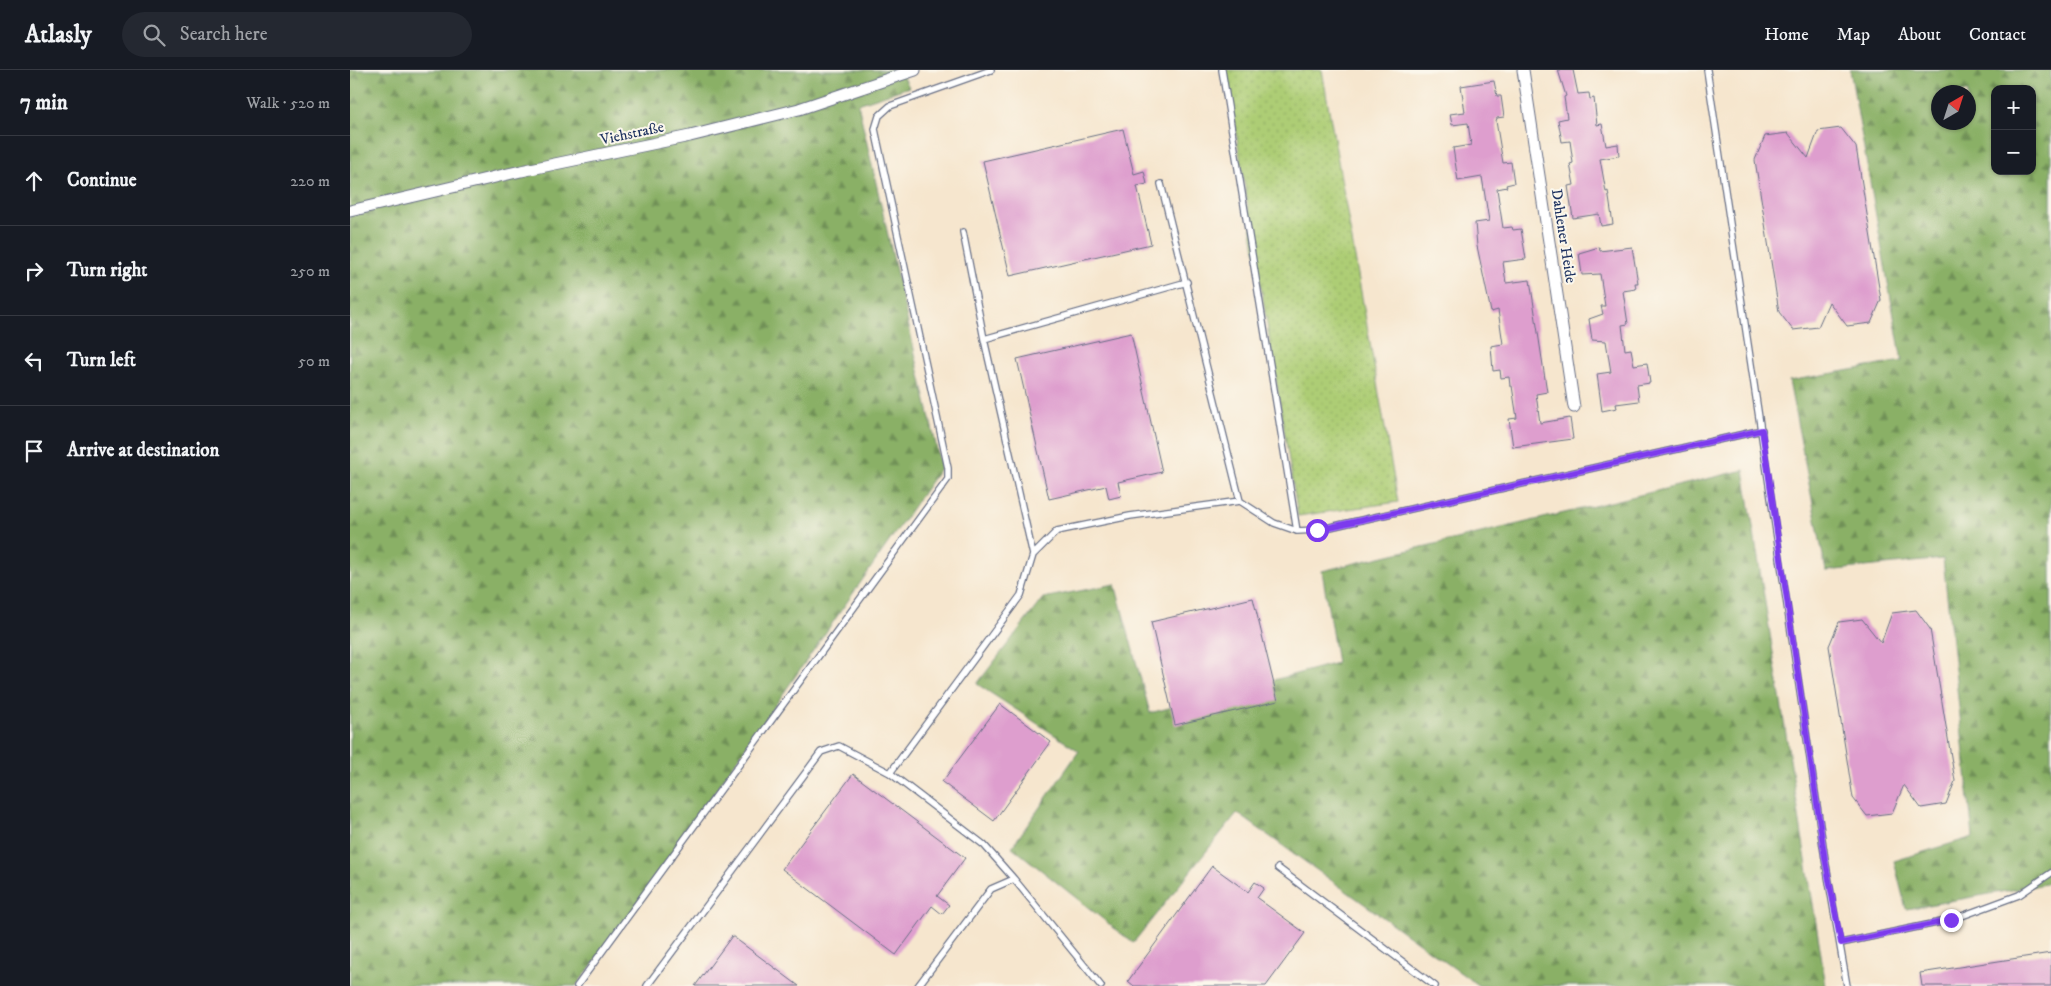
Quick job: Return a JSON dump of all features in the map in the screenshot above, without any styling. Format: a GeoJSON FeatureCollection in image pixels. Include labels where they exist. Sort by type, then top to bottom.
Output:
{"type":"FeatureCollection","features":[{"type":"Feature","properties":{"kind":"street","name":"Viehstraße"},"geometry":{"type":"LineString","coordinates":[[350,211],[521,171],[699,134],[799,109],[916,70]]}},
{"type":"Feature","properties":{"kind":"street","name":"Dahlener Heide"},"geometry":{"type":"LineString","coordinates":[[1523,70],[1574,407]]}},
{"type":"Feature","properties":{"kind":"lane"},"geometry":{"type":"LineString","coordinates":[[577,986],[948,479],[948,468],[875,129],[879,116],[890,106],[991,70]]}},
{"type":"Feature","properties":{"kind":"lane"},"geometry":{"type":"LineString","coordinates":[[1222,70],[1298,531]]}},
{"type":"Feature","properties":{"kind":"lane"},"geometry":{"type":"LineString","coordinates":[[1707,70],[1825,859],[1847,986]]}},
{"type":"Feature","properties":{"kind":"lane"},"geometry":{"type":"LineString","coordinates":[[1161,184],[1187,282],[1240,501]]}},
{"type":"Feature","properties":{"kind":"lane"},"geometry":{"type":"LineString","coordinates":[[963,232],[984,339],[1033,556]]}},
{"type":"Feature","properties":{"kind":"lane"},"geometry":{"type":"LineString","coordinates":[[984,339],[1187,282]]}},
{"type":"Feature","properties":{"kind":"lane"},"geometry":{"type":"LineString","coordinates":[[890,774],[1021,596],[1033,556],[1057,531],[1130,516],[1240,501],[1274,522],[1298,531],[1317,530],[1762,430]]}},
{"type":"Feature","properties":{"kind":"lane"},"geometry":{"type":"LineString","coordinates":[[647,986],[821,752],[839,746],[890,774],[984,846],[1014,879],[1100,986]]}},
{"type":"Feature","properties":{"kind":"lane"},"geometry":{"type":"LineString","coordinates":[[1278,868],[1435,986]]}},
{"type":"Feature","properties":{"kind":"lane"},"geometry":{"type":"LineString","coordinates":[[1841,943],[1951,920],[2019,895],[2051,873]]}},
{"type":"Feature","properties":{"kind":"lane"},"geometry":{"type":"LineString","coordinates":[[918,986],[990,889],[1014,879]]}},
{"type":"Feature","properties":{"kind":"green space"},"geometry":{"type":"Polygon","coordinates":[[[350,70],[905,70],[901,72],[909,87],[858,104],[941,467],[618,931],[576,986],[350,986],[350,70]]]}},
{"type":"Feature","properties":{"kind":"green space"},"geometry":{"type":"Polygon","coordinates":[[[1226,70],[1322,70],[1398,502],[1298,516],[1226,70]]]}},
{"type":"Feature","properties":{"kind":"green space"},"geometry":{"type":"Polygon","coordinates":[[[1850,70],[2051,70],[2051,883],[1906,909],[1894,861],[1973,837],[1943,559],[1826,571],[1789,381],[1902,361],[1850,70]]]}},
{"type":"Feature","properties":{"kind":"green space"},"geometry":{"type":"Polygon","coordinates":[[[1744,470],[1826,986],[1479,986],[1237,813],[1133,943],[1012,847],[1079,751],[977,684],[1043,598],[1115,584],[1150,713],[1337,663],[1322,571],[1744,470]]]}},
{"type":"Feature","properties":{"kind":"building"},"geometry":{"type":"Polygon","coordinates":[[[1558,70],[1573,70],[1578,94],[1589,93],[1590,99],[1594,98],[1597,125],[1602,124],[1606,146],[1618,144],[1619,156],[1600,159],[1606,192],[1608,191],[1613,224],[1601,226],[1599,214],[1573,218],[1568,186],[1574,185],[1570,164],[1573,163],[1570,141],[1562,142],[1558,120],[1567,118],[1564,97],[1566,96],[1558,70]]]}},
{"type":"Feature","properties":{"kind":"building"},"geometry":{"type":"Polygon","coordinates":[[[1494,81],[1497,96],[1501,96],[1504,117],[1497,118],[1496,121],[1503,163],[1511,162],[1514,183],[1497,189],[1503,228],[1521,229],[1526,259],[1503,262],[1506,283],[1530,280],[1547,392],[1536,394],[1540,423],[1570,418],[1573,439],[1513,447],[1509,419],[1517,418],[1512,386],[1510,386],[1509,377],[1501,378],[1500,370],[1493,371],[1491,346],[1503,344],[1498,310],[1491,312],[1477,246],[1475,223],[1489,221],[1482,177],[1458,181],[1453,148],[1471,145],[1468,123],[1452,125],[1450,114],[1465,112],[1461,86],[1494,81]]]}},
{"type":"Feature","properties":{"kind":"building"},"geometry":{"type":"Polygon","coordinates":[[[1841,128],[1856,147],[1881,300],[1871,323],[1847,326],[1829,302],[1818,327],[1793,330],[1779,312],[1755,160],[1765,136],[1788,133],[1808,158],[1818,131],[1841,128]]]}},
{"type":"Feature","properties":{"kind":"building"},"geometry":{"type":"Polygon","coordinates":[[[1123,129],[1134,174],[1144,171],[1147,184],[1137,186],[1151,244],[1010,276],[983,161],[1123,129]]]}},
{"type":"Feature","properties":{"kind":"building"},"geometry":{"type":"Polygon","coordinates":[[[1599,247],[1600,251],[1632,247],[1638,283],[1635,283],[1636,289],[1623,291],[1628,324],[1622,325],[1625,350],[1631,349],[1634,365],[1647,363],[1650,383],[1637,385],[1639,401],[1616,404],[1617,408],[1602,411],[1597,374],[1611,372],[1606,341],[1592,340],[1589,319],[1603,314],[1601,306],[1605,306],[1600,274],[1582,275],[1579,253],[1599,247]]]}},
{"type":"Feature","properties":{"kind":"building"},"geometry":{"type":"Polygon","coordinates":[[[1131,333],[1162,472],[1118,482],[1121,496],[1109,499],[1106,486],[1049,499],[1017,359],[1131,333]]]}},
{"type":"Feature","properties":{"kind":"building"},"geometry":{"type":"Polygon","coordinates":[[[1253,598],[1278,701],[1175,725],[1151,622],[1253,598]]]}},
{"type":"Feature","properties":{"kind":"building"},"geometry":{"type":"Polygon","coordinates":[[[1916,610],[1930,629],[1955,781],[1946,804],[1921,808],[1904,785],[1892,813],[1867,816],[1853,798],[1829,646],[1839,622],[1862,619],[1881,643],[1892,613],[1916,610]]]}},
{"type":"Feature","properties":{"kind":"building"},"geometry":{"type":"Polygon","coordinates":[[[1000,704],[1051,742],[994,821],[942,782],[1000,704]]]}},
{"type":"Feature","properties":{"kind":"building"},"geometry":{"type":"Polygon","coordinates":[[[853,774],[965,858],[937,896],[949,905],[942,914],[932,906],[896,955],[782,869],[853,774]]]}},
{"type":"Feature","properties":{"kind":"building"},"geometry":{"type":"Polygon","coordinates":[[[1212,866],[1248,892],[1255,882],[1264,888],[1257,898],[1305,933],[1266,986],[1134,986],[1128,981],[1212,866]]]}},
{"type":"Feature","properties":{"kind":"building"},"geometry":{"type":"Polygon","coordinates":[[[732,936],[799,986],[695,986],[732,936]]]}},
{"type":"Feature","properties":{"kind":"building"},"geometry":{"type":"Polygon","coordinates":[[[2051,953],[2051,986],[1922,986],[1920,973],[2051,953]]]}},
{"type":"Feature","properties":{"kind":"route"},"geometry":{"type":"LineString","coordinates":[[1317,530],[1762,430],[1825,859],[1841,943],[1951,920]]}}]}
